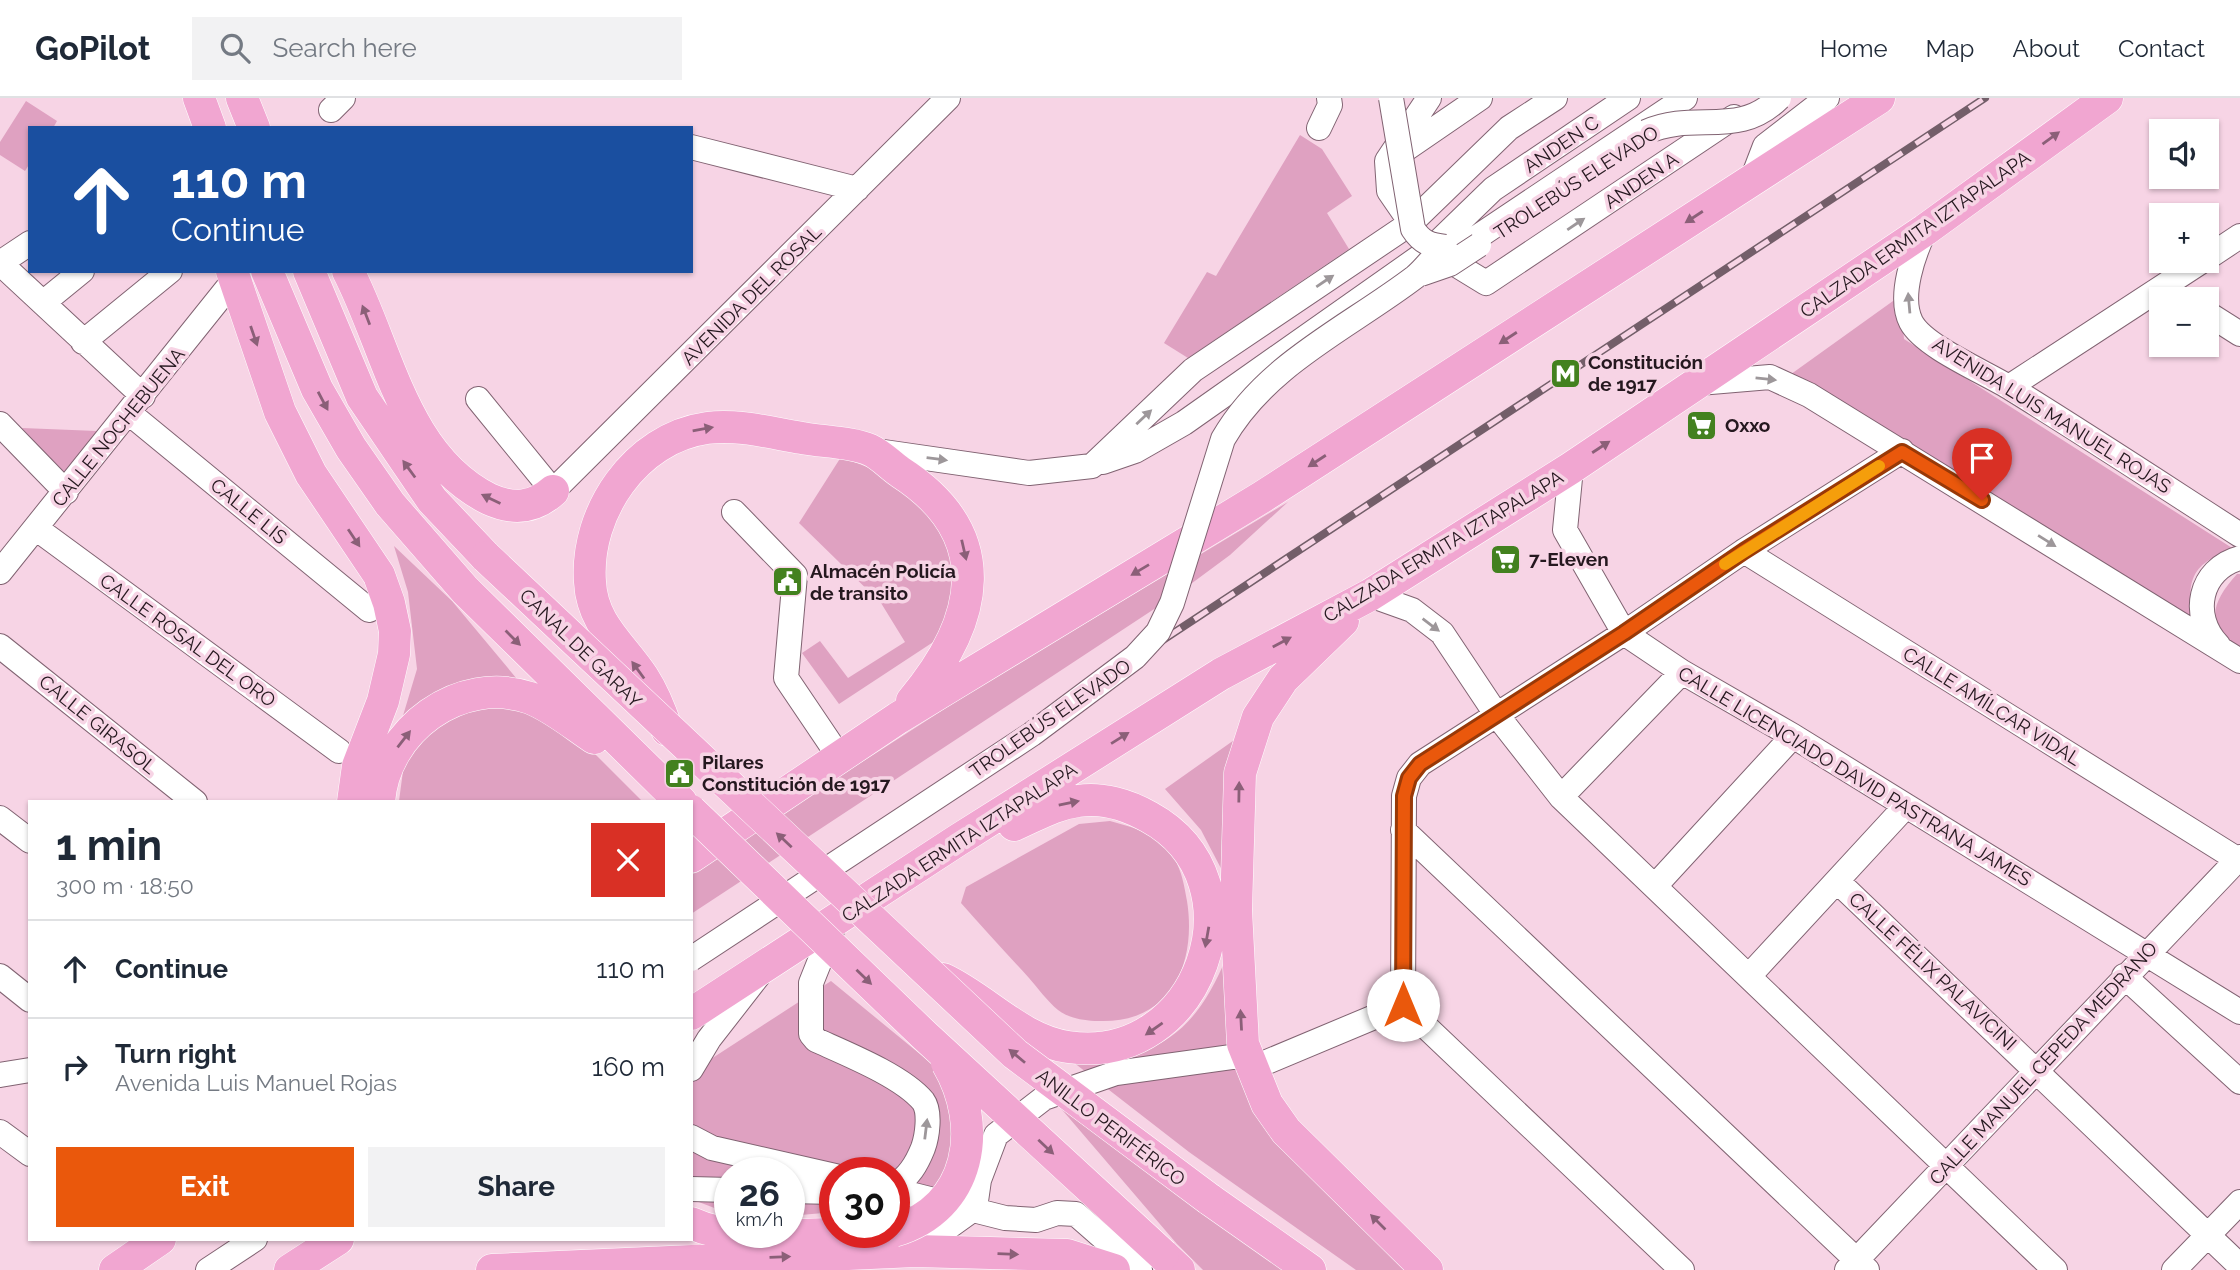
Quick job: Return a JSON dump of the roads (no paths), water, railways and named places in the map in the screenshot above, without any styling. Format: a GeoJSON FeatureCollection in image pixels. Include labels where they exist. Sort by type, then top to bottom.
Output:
{"type":"FeatureCollection","features":[{"type":"Feature","properties":{"kind":"main road"},"geometry":{"type":"LineString","coordinates":[[198,98],[198,126]]}},
{"type":"Feature","properties":{"kind":"main road"},"geometry":{"type":"LineString","coordinates":[[198,98],[209,126]]}},
{"type":"Feature","properties":{"kind":"main road"},"geometry":{"type":"LineString","coordinates":[[242,98],[253,126]]}},
{"type":"Feature","properties":{"kind":"main road"},"geometry":{"type":"LineString","coordinates":[[693,856],[898,718],[1262,497],[1879,98]]}},
{"type":"Feature","properties":{"kind":"main road","name":"CALZADA ERMITA IZTAPALAPA"},"geometry":{"type":"LineString","coordinates":[[693,1013],[958,840],[1222,674],[1370,595],[1571,468],[1925,230],[2106,98]]}},
{"type":"Feature","properties":{"kind":"main road","name":"CANAL DE GARAY"},"geometry":{"type":"LineString","coordinates":[[268,273],[302,359],[351,448],[390,504],[465,590],[679,800]]}},
{"type":"Feature","properties":{"kind":"main road","name":"CANAL DE GARAY"},"geometry":{"type":"LineString","coordinates":[[310,273],[362,397],[432,500],[486,557],[668,731],[924,970]]}},
{"type":"Feature","properties":{"kind":"main road"},"geometry":{"type":"LineString","coordinates":[[349,273],[393,381],[422,433],[450,470],[475,490],[510,506],[537,502],[553,491]]}},
{"type":"Feature","properties":{"kind":"main road"},"geometry":{"type":"LineString","coordinates":[[233,276],[280,412],[311,474],[379,575],[389,603],[395,631],[394,654],[383,701],[358,766],[353,800]]}},
{"type":"Feature","properties":{"kind":"main road"},"geometry":{"type":"LineString","coordinates":[[668,731],[653,695],[601,623],[591,595],[590,564],[597,525],[615,490],[642,459],[673,439],[690,432],[721,427],[870,450],[922,487],[947,511],[961,538],[968,568],[966,597],[954,636],[933,675],[898,718]]}},
{"type":"Feature","properties":{"kind":"main road"},"geometry":{"type":"LineString","coordinates":[[1370,595],[1283,679],[1258,717],[1240,773],[1236,910],[1243,1044],[1267,1104],[1286,1131],[1427,1270]]}},
{"type":"Feature","properties":{"kind":"main road"},"geometry":{"type":"LineString","coordinates":[[379,800],[388,765],[405,736],[418,722],[449,702],[483,693],[515,695],[543,704],[644,766]]}},
{"type":"Feature","properties":{"kind":"main road"},"geometry":{"type":"LineString","coordinates":[[924,970],[975,997],[1032,1036],[1049,1043],[1084,1049],[1132,1041],[1158,1027],[1181,1004],[1196,976],[1208,935],[1206,888],[1185,843],[1158,821],[1125,806],[1107,801],[1079,800],[1062,804],[995,832],[958,840]]}},
{"type":"Feature","properties":{"kind":"main road"},"geometry":{"type":"LineString","coordinates":[[693,813],[1161,1265]]}},
{"type":"Feature","properties":{"kind":"main road","name":"ANILLO PERIFÉRICO"},"geometry":{"type":"LineString","coordinates":[[924,970],[1015,1054],[1209,1199],[1310,1270]]}},
{"type":"Feature","properties":{"kind":"main road"},"geometry":{"type":"LineString","coordinates":[[693,1035],[733,988]]}},
{"type":"Feature","properties":{"kind":"main road"},"geometry":{"type":"LineString","coordinates":[[910,1233],[918,1221],[944,1198],[961,1170],[968,1140],[961,1090],[946,1060],[924,1035]]}},
{"type":"Feature","properties":{"kind":"main road"},"geometry":{"type":"LineString","coordinates":[[693,1224],[712,1231],[737,1234],[819,1233]]}},
{"type":"Feature","properties":{"kind":"main road"},"geometry":{"type":"LineString","coordinates":[[115,1270],[152,1241]]}},
{"type":"Feature","properties":{"kind":"main road"},"geometry":{"type":"LineString","coordinates":[[290,1270],[335,1241]]}},
{"type":"Feature","properties":{"kind":"main road"},"geometry":{"type":"LineString","coordinates":[[910,1241],[1067,1255],[1114,1270]]}},
{"type":"Feature","properties":{"kind":"main road"},"geometry":{"type":"LineString","coordinates":[[492,1270],[730,1264],[852,1248]]}},
{"type":"Feature","properties":{"kind":"street","name":"AVENIDA DEL ROSAL"},"geometry":{"type":"LineString","coordinates":[[553,491],[948,98]]}},
{"type":"Feature","properties":{"kind":"street"},"geometry":{"type":"LineString","coordinates":[[1319,128],[1330,105],[1329,98]]}},
{"type":"Feature","properties":{"kind":"street"},"geometry":{"type":"LineString","coordinates":[[1391,98],[1413,229],[1419,239],[1438,248],[1461,248],[1685,98]]}},
{"type":"Feature","properties":{"kind":"street"},"geometry":{"type":"LineString","coordinates":[[1411,223],[1389,191],[1387,161],[1429,98]]}},
{"type":"Feature","properties":{"kind":"street"},"geometry":{"type":"LineString","coordinates":[[1387,161],[1480,98]]}},
{"type":"Feature","properties":{"kind":"street"},"geometry":{"type":"LineString","coordinates":[[1092,466],[1193,370],[1411,223],[1509,128],[1555,98]]}},
{"type":"Feature","properties":{"kind":"street","name":"ANDEN C"},"geometry":{"type":"LineString","coordinates":[[1438,248],[1493,189],[1628,98]]}},
{"type":"Feature","properties":{"kind":"street","name":"TROLEBÚS ELEVADO"},"geometry":{"type":"LineString","coordinates":[[693,958],[1032,734],[1135,657],[1158,632],[1172,604],[1223,439],[1237,415],[1285,368],[1417,275],[1438,248],[1634,116],[1653,98]]}},
{"type":"Feature","properties":{"kind":"street","name":"ANDEN A"},"geometry":{"type":"LineString","coordinates":[[1438,248],[1486,283],[1763,98]]}},
{"type":"Feature","properties":{"kind":"street","name":"TROLEBÚS ELEVADO"},"geometry":{"type":"LineString","coordinates":[[1417,275],[1451,264],[1646,132],[1682,121],[1736,121],[1754,117],[1779,98]]}},
{"type":"Feature","properties":{"kind":"street"},"geometry":{"type":"LineString","coordinates":[[1752,180],[1765,146],[1827,98]]}},
{"type":"Feature","properties":{"kind":"street"},"geometry":{"type":"LineString","coordinates":[[693,147],[857,188]]}},
{"type":"Feature","properties":{"kind":"street"},"geometry":{"type":"LineString","coordinates":[[870,450],[1029,473],[1092,466],[1135,451],[1184,423],[1438,248],[1455,180]]}},
{"type":"Feature","properties":{"kind":"street","name":"AVENIDA LUIS MANUEL ROJAS"},"geometry":{"type":"LineString","coordinates":[[1925,230],[1910,261],[1908,296],[1911,321],[1937,346],[2009,387],[2240,534]]}},
{"type":"Feature","properties":{"kind":"street"},"geometry":{"type":"LineString","coordinates":[[2219,250],[2240,236]]}},
{"type":"Feature","properties":{"kind":"street"},"geometry":{"type":"LineString","coordinates":[[0,263],[28,244]]}},
{"type":"Feature","properties":{"kind":"street","name":"CALLE LIS"},"geometry":{"type":"LineString","coordinates":[[0,263],[83,341],[136,405],[369,610]]}},
{"type":"Feature","properties":{"kind":"street"},"geometry":{"type":"LineString","coordinates":[[44,302],[80,273]]}},
{"type":"Feature","properties":{"kind":"street"},"geometry":{"type":"LineString","coordinates":[[83,341],[168,273]]}},
{"type":"Feature","properties":{"kind":"street"},"geometry":{"type":"LineString","coordinates":[[2179,287],[2192,273]]}},
{"type":"Feature","properties":{"kind":"street","name":"CALLE NOCHEBUENA"},"geometry":{"type":"LineString","coordinates":[[2,566],[37,528],[136,405],[233,276]]}},
{"type":"Feature","properties":{"kind":"street"},"geometry":{"type":"LineString","coordinates":[[2009,387],[2149,307]]}},
{"type":"Feature","properties":{"kind":"street"},"geometry":{"type":"LineString","coordinates":[[2219,321],[2240,334]]}},
{"type":"Feature","properties":{"kind":"street"},"geometry":{"type":"LineString","coordinates":[[1699,383],[1770,377],[1809,395],[2233,657]]}},
{"type":"Feature","properties":{"kind":"street"},"geometry":{"type":"LineString","coordinates":[[478,399],[553,491]]}},
{"type":"Feature","properties":{"kind":"street"},"geometry":{"type":"LineString","coordinates":[[0,424],[66,492]]}},
{"type":"Feature","properties":{"kind":"street"},"geometry":{"type":"LineString","coordinates":[[1682,1270],[1403,1005],[1404,796],[1420,764],[1624,633],[1744,551],[1902,452]]}},
{"type":"Feature","properties":{"kind":"street","name":"CALLE LICENCIADO DAVID PASTRANA JAMES"},"geometry":{"type":"LineString","coordinates":[[1571,468],[1565,530],[1624,633],[1682,672],[1793,736],[2240,1012]]}},
{"type":"Feature","properties":{"kind":"street"},"geometry":{"type":"LineString","coordinates":[[734,512],[795,575],[786,678],[840,758]]}},
{"type":"Feature","properties":{"kind":"street","name":"CALLE ROSAL DEL ORO"},"geometry":{"type":"LineString","coordinates":[[37,528],[338,751]]}},
{"type":"Feature","properties":{"kind":"street","name":"CALLE AMÍLCAR VIDAL"},"geometry":{"type":"LineString","coordinates":[[1744,551],[2239,859]]}},
{"type":"Feature","properties":{"kind":"street"},"geometry":{"type":"LineString","coordinates":[[2233,657],[2208,635],[2202,616],[2202,595],[2221,565],[2240,558]]}},
{"type":"Feature","properties":{"kind":"street"},"geometry":{"type":"LineString","coordinates":[[1370,595],[1412,610],[1442,633],[1496,714],[1560,797],[2055,1270]]}},
{"type":"Feature","properties":{"kind":"street","name":"CALLE GIRASOL"},"geometry":{"type":"LineString","coordinates":[[0,646],[192,800]]}},
{"type":"Feature","properties":{"kind":"street"},"geometry":{"type":"LineString","coordinates":[[1560,797],[1682,672]]}},
{"type":"Feature","properties":{"kind":"street"},"geometry":{"type":"LineString","coordinates":[[1656,886],[1793,736]]}},
{"type":"Feature","properties":{"kind":"street"},"geometry":{"type":"LineString","coordinates":[[1749,976],[1905,807]]}},
{"type":"Feature","properties":{"kind":"street"},"geometry":{"type":"LineString","coordinates":[[0,818],[28,839]]}},
{"type":"Feature","properties":{"kind":"street"},"geometry":{"type":"LineString","coordinates":[[1403,830],[1857,1267]]}},
{"type":"Feature","properties":{"kind":"street","name":"CALLE MANUEL CEPEDA MEDRANO"},"geometry":{"type":"LineString","coordinates":[[1857,1267],[1947,1165],[2124,976],[2239,859]]}},
{"type":"Feature","properties":{"kind":"street","name":"CALLE FÉLIX PALAVICINI"},"geometry":{"type":"LineString","coordinates":[[1837,881],[2240,1266]]}},
{"type":"Feature","properties":{"kind":"street"},"geometry":{"type":"LineString","coordinates":[[836,921],[811,983],[809,1025],[817,1040],[887,1074],[925,1102],[928,1116],[924,1144],[910,1173]]}},
{"type":"Feature","properties":{"kind":"street"},"geometry":{"type":"LineString","coordinates":[[693,1066],[709,1039],[765,968]]}},
{"type":"Feature","properties":{"kind":"street"},"geometry":{"type":"LineString","coordinates":[[0,976],[28,998]]}},
{"type":"Feature","properties":{"kind":"street"},"geometry":{"type":"LineString","coordinates":[[2124,976],[2240,1082]]}},
{"type":"Feature","properties":{"kind":"street"},"geometry":{"type":"LineString","coordinates":[[975,1208],[979,1180],[996,1135],[1044,1098],[1116,1073],[1248,1062],[1403,1005]]}},
{"type":"Feature","properties":{"kind":"street"},"geometry":{"type":"LineString","coordinates":[[0,1075],[28,1070]]}},
{"type":"Feature","properties":{"kind":"street"},"geometry":{"type":"LineString","coordinates":[[0,1132],[28,1153]]}},
{"type":"Feature","properties":{"kind":"street"},"geometry":{"type":"LineString","coordinates":[[693,1138],[712,1148],[819,1172]]}},
{"type":"Feature","properties":{"kind":"street"},"geometry":{"type":"LineString","coordinates":[[693,1189],[714,1190]]}},
{"type":"Feature","properties":{"kind":"street"},"geometry":{"type":"LineString","coordinates":[[910,1192],[1005,1218],[1037,1220],[1057,1213],[1076,1214],[1161,1265]]}},
{"type":"Feature","properties":{"kind":"street"},"geometry":{"type":"LineString","coordinates":[[2174,1270],[2240,1202]]}},
{"type":"Feature","properties":{"kind":"street"},"geometry":{"type":"LineString","coordinates":[[910,1239],[975,1208]]}},
{"type":"Feature","properties":{"kind":"street"},"geometry":{"type":"LineString","coordinates":[[208,1270],[252,1241]]}},
{"type":"Feature","properties":{"kind":"railway"},"geometry":{"type":"LineString","coordinates":[[1034,725],[1985,98]]}},
{"type":"Feature","properties":{"kind":"place","name":"Constitución de 1917"},"geometry":{"type":"Point","coordinates":[1565,373]}},
{"type":"Feature","properties":{"kind":"place","name":"Oxxo"},"geometry":{"type":"Point","coordinates":[1702,425]}},
{"type":"Feature","properties":{"kind":"place","name":"7-Eleven"},"geometry":{"type":"Point","coordinates":[1506,559]}},
{"type":"Feature","properties":{"kind":"place","name":"Almacén Policía de transito"},"geometry":{"type":"Point","coordinates":[787,582]}},
{"type":"Feature","properties":{"kind":"place","name":"Pilares Constitución de 1917"},"geometry":{"type":"Point","coordinates":[679,773]}}]}
